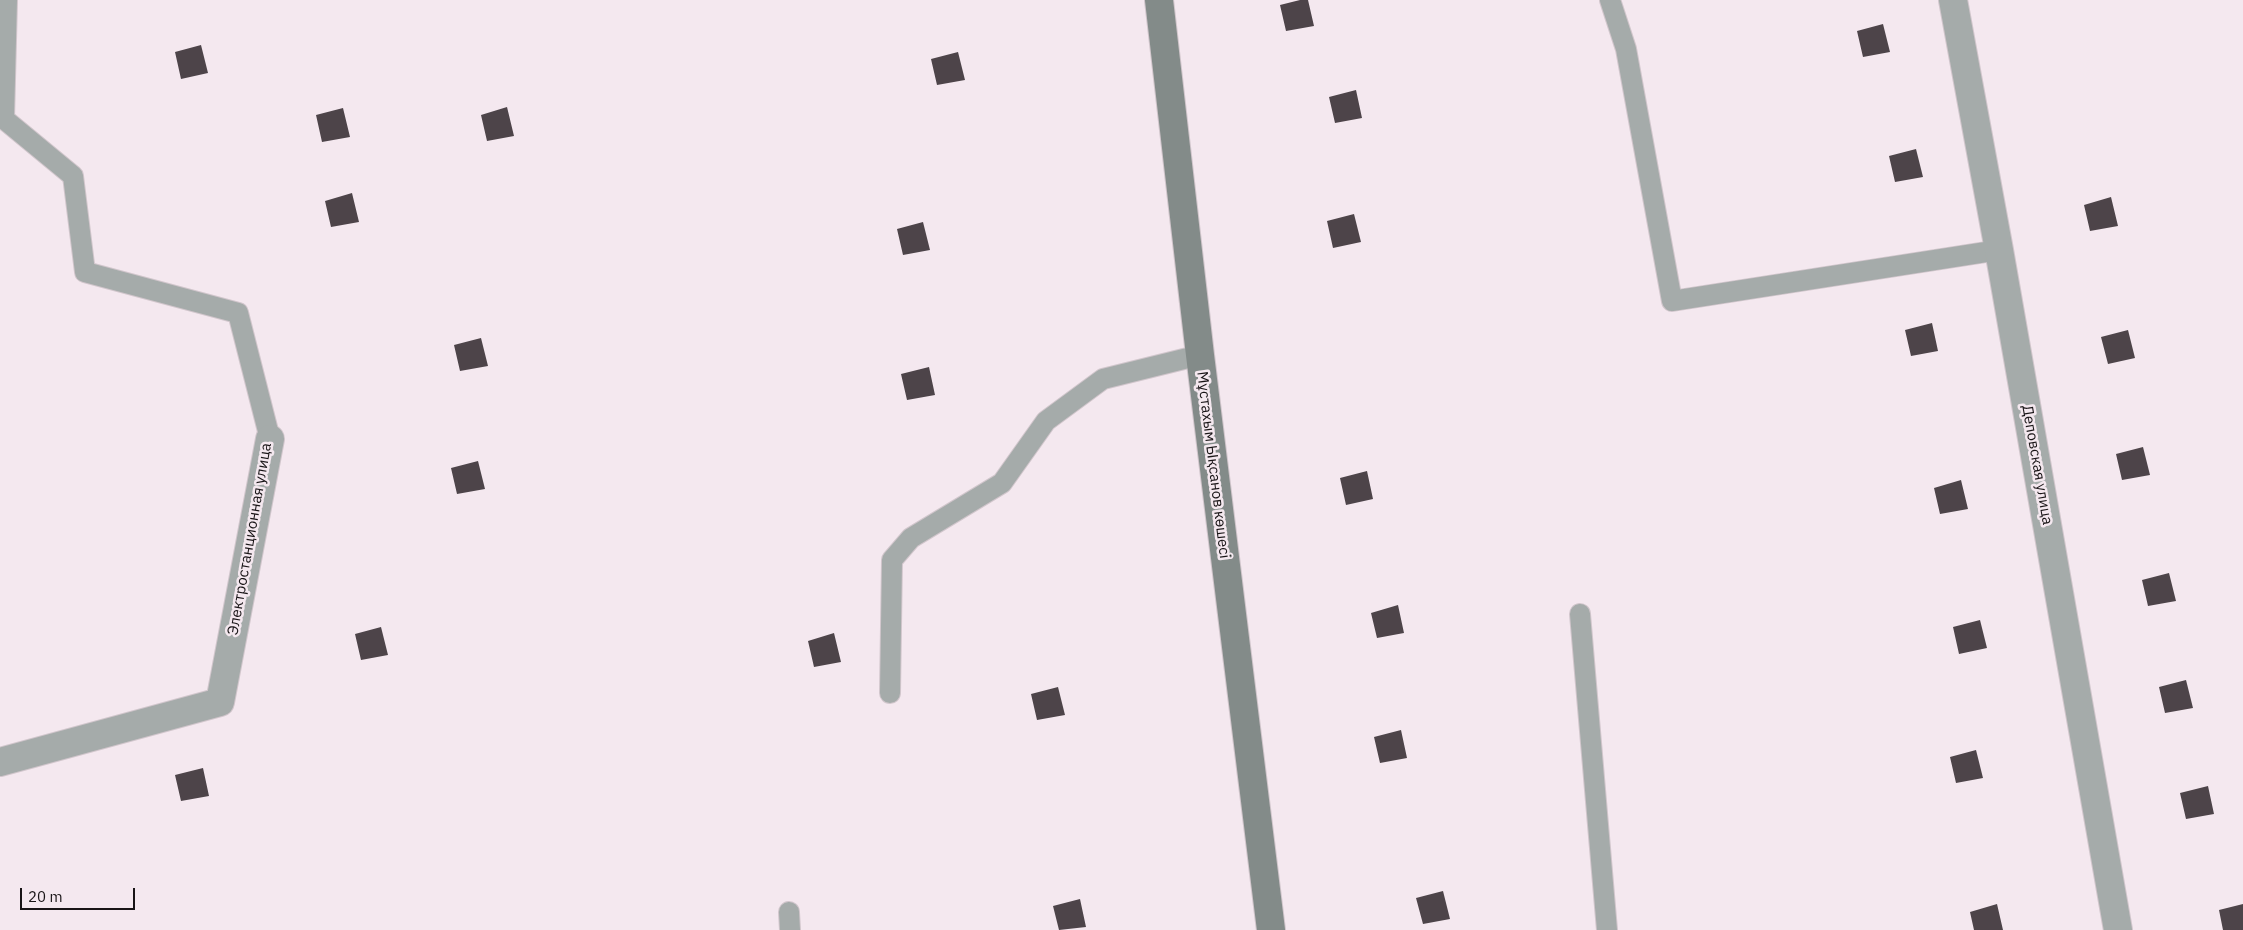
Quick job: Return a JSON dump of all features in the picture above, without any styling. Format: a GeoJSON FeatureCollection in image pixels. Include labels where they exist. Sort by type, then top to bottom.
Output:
{"type":"FeatureCollection","features":[{"type":"Feature","properties":{"kind":"main road","name":"Мұстахым Ықсанов көшесі"},"geometry":{"type":"LineString","coordinates":[[1159,0],[1200,355],[1271,930]]}},
{"type":"Feature","properties":{"kind":"street","name":"Деповская улица"},"geometry":{"type":"LineString","coordinates":[[1953,0],[2000,250],[2118,930]]}},
{"type":"Feature","properties":{"kind":"street","name":"Электростанционная улица"},"geometry":{"type":"LineString","coordinates":[[0,762],[220,702],[270,439]]}},
{"type":"Feature","properties":{"kind":"lane","name":"Электростанционная улица"},"geometry":{"type":"LineString","coordinates":[[7,0],[4,119],[73,176],[85,272],[238,313],[270,439]]}},
{"type":"Feature","properties":{"kind":"lane"},"geometry":{"type":"LineString","coordinates":[[1610,0],[1626,49],[1672,301],[2000,250]]}},
{"type":"Feature","properties":{"kind":"lane"},"geometry":{"type":"LineString","coordinates":[[890,693],[892,560],[911,538],[1002,483],[1046,420],[1104,379],[1200,355]]}},
{"type":"Feature","properties":{"kind":"lane"},"geometry":{"type":"LineString","coordinates":[[1580,614],[1607,930]]}},
{"type":"Feature","properties":{"kind":"building"},"geometry":{"type":"Polygon","coordinates":[[[1308,0],[1314,26],[1286,31],[1280,5],[1308,0]]]}},
{"type":"Feature","properties":{"kind":"building"},"geometry":{"type":"Polygon","coordinates":[[[1883,24],[1890,52],[1863,57],[1857,31],[1883,24]]]}},
{"type":"Feature","properties":{"kind":"building"},"geometry":{"type":"Polygon","coordinates":[[[201,45],[208,73],[181,79],[175,52],[201,45]]]}},
{"type":"Feature","properties":{"kind":"building"},"geometry":{"type":"Polygon","coordinates":[[[958,52],[965,80],[937,85],[931,59],[958,52]]]}},
{"type":"Feature","properties":{"kind":"building"},"geometry":{"type":"Polygon","coordinates":[[[1356,90],[1362,118],[1335,123],[1329,97],[1356,90]]]}},
{"type":"Feature","properties":{"kind":"building"},"geometry":{"type":"Polygon","coordinates":[[[507,107],[514,136],[487,141],[481,115],[507,107]]]}},
{"type":"Feature","properties":{"kind":"building"},"geometry":{"type":"Polygon","coordinates":[[[343,108],[350,137],[322,142],[316,115],[343,108]]]}},
{"type":"Feature","properties":{"kind":"building"},"geometry":{"type":"Polygon","coordinates":[[[1916,149],[1923,177],[1895,182],[1889,156],[1916,149]]]}},
{"type":"Feature","properties":{"kind":"building"},"geometry":{"type":"Polygon","coordinates":[[[352,193],[359,222],[331,227],[325,201],[352,193]]]}},
{"type":"Feature","properties":{"kind":"building"},"geometry":{"type":"Polygon","coordinates":[[[2111,197],[2118,226],[2090,231],[2084,205],[2111,197]]]}},
{"type":"Feature","properties":{"kind":"building"},"geometry":{"type":"Polygon","coordinates":[[[1354,214],[1361,242],[1333,248],[1327,221],[1354,214]]]}},
{"type":"Feature","properties":{"kind":"building"},"geometry":{"type":"Polygon","coordinates":[[[923,222],[930,250],[903,255],[897,229],[923,222]]]}},
{"type":"Feature","properties":{"kind":"building"},"geometry":{"type":"Polygon","coordinates":[[[1932,323],[1938,351],[1911,356],[1905,330],[1932,323]]]}},
{"type":"Feature","properties":{"kind":"building"},"geometry":{"type":"Polygon","coordinates":[[[2128,330],[2135,358],[2108,364],[2101,337],[2128,330]]]}},
{"type":"Feature","properties":{"kind":"building"},"geometry":{"type":"Polygon","coordinates":[[[481,338],[488,366],[460,371],[454,345],[481,338]]]}},
{"type":"Feature","properties":{"kind":"building"},"geometry":{"type":"Polygon","coordinates":[[[929,367],[935,395],[907,400],[901,374],[929,367]]]}},
{"type":"Feature","properties":{"kind":"building"},"geometry":{"type":"Polygon","coordinates":[[[2143,447],[2150,475],[2122,480],[2116,454],[2143,447]]]}},
{"type":"Feature","properties":{"kind":"building"},"geometry":{"type":"Polygon","coordinates":[[[478,461],[485,489],[457,494],[451,468],[478,461]]]}},
{"type":"Feature","properties":{"kind":"building"},"geometry":{"type":"Polygon","coordinates":[[[1367,471],[1373,499],[1346,505],[1340,478],[1367,471]]]}},
{"type":"Feature","properties":{"kind":"building"},"geometry":{"type":"Polygon","coordinates":[[[1961,480],[1968,509],[1940,514],[1934,488],[1961,480]]]}},
{"type":"Feature","properties":{"kind":"building"},"geometry":{"type":"Polygon","coordinates":[[[2169,573],[2176,601],[2148,606],[2142,580],[2169,573]]]}},
{"type":"Feature","properties":{"kind":"building"},"geometry":{"type":"Polygon","coordinates":[[[1398,605],[1404,633],[1377,638],[1371,613],[1398,605]]]}},
{"type":"Feature","properties":{"kind":"building"},"geometry":{"type":"Polygon","coordinates":[[[1980,620],[1987,648],[1959,654],[1953,627],[1980,620]]]}},
{"type":"Feature","properties":{"kind":"building"},"geometry":{"type":"Polygon","coordinates":[[[381,627],[388,655],[361,660],[355,634],[381,627]]]}},
{"type":"Feature","properties":{"kind":"building"},"geometry":{"type":"Polygon","coordinates":[[[834,633],[841,662],[814,667],[808,641],[834,633]]]}},
{"type":"Feature","properties":{"kind":"building"},"geometry":{"type":"Polygon","coordinates":[[[2186,680],[2193,708],[2165,713],[2159,687],[2186,680]]]}},
{"type":"Feature","properties":{"kind":"building"},"geometry":{"type":"Polygon","coordinates":[[[1058,687],[1065,715],[1037,720],[1031,694],[1058,687]]]}},
{"type":"Feature","properties":{"kind":"building"},"geometry":{"type":"Polygon","coordinates":[[[1401,730],[1407,758],[1380,763],[1374,737],[1401,730]]]}},
{"type":"Feature","properties":{"kind":"building"},"geometry":{"type":"Polygon","coordinates":[[[1976,750],[1983,778],[1956,783],[1950,757],[1976,750]]]}},
{"type":"Feature","properties":{"kind":"building"},"geometry":{"type":"Polygon","coordinates":[[[203,768],[209,796],[181,801],[175,775],[203,768]]]}},
{"type":"Feature","properties":{"kind":"building"},"geometry":{"type":"Polygon","coordinates":[[[2208,786],[2214,814],[2186,819],[2180,793],[2208,786]]]}},
{"type":"Feature","properties":{"kind":"building"},"geometry":{"type":"Polygon","coordinates":[[[1443,891],[1450,919],[1423,924],[1416,898],[1443,891]]]}},
{"type":"Feature","properties":{"kind":"building"},"geometry":{"type":"Polygon","coordinates":[[[1080,899],[1086,927],[1059,930],[1053,906],[1080,899]]]}},
{"type":"Feature","properties":{"kind":"building"},"geometry":{"type":"Polygon","coordinates":[[[1997,904],[2003,930],[1974,930],[1970,912],[1997,904]]]}},
{"type":"Feature","properties":{"kind":"building"},"geometry":{"type":"Polygon","coordinates":[[[2243,904],[2243,930],[2223,930],[2219,910],[2243,904]]]}}]}
